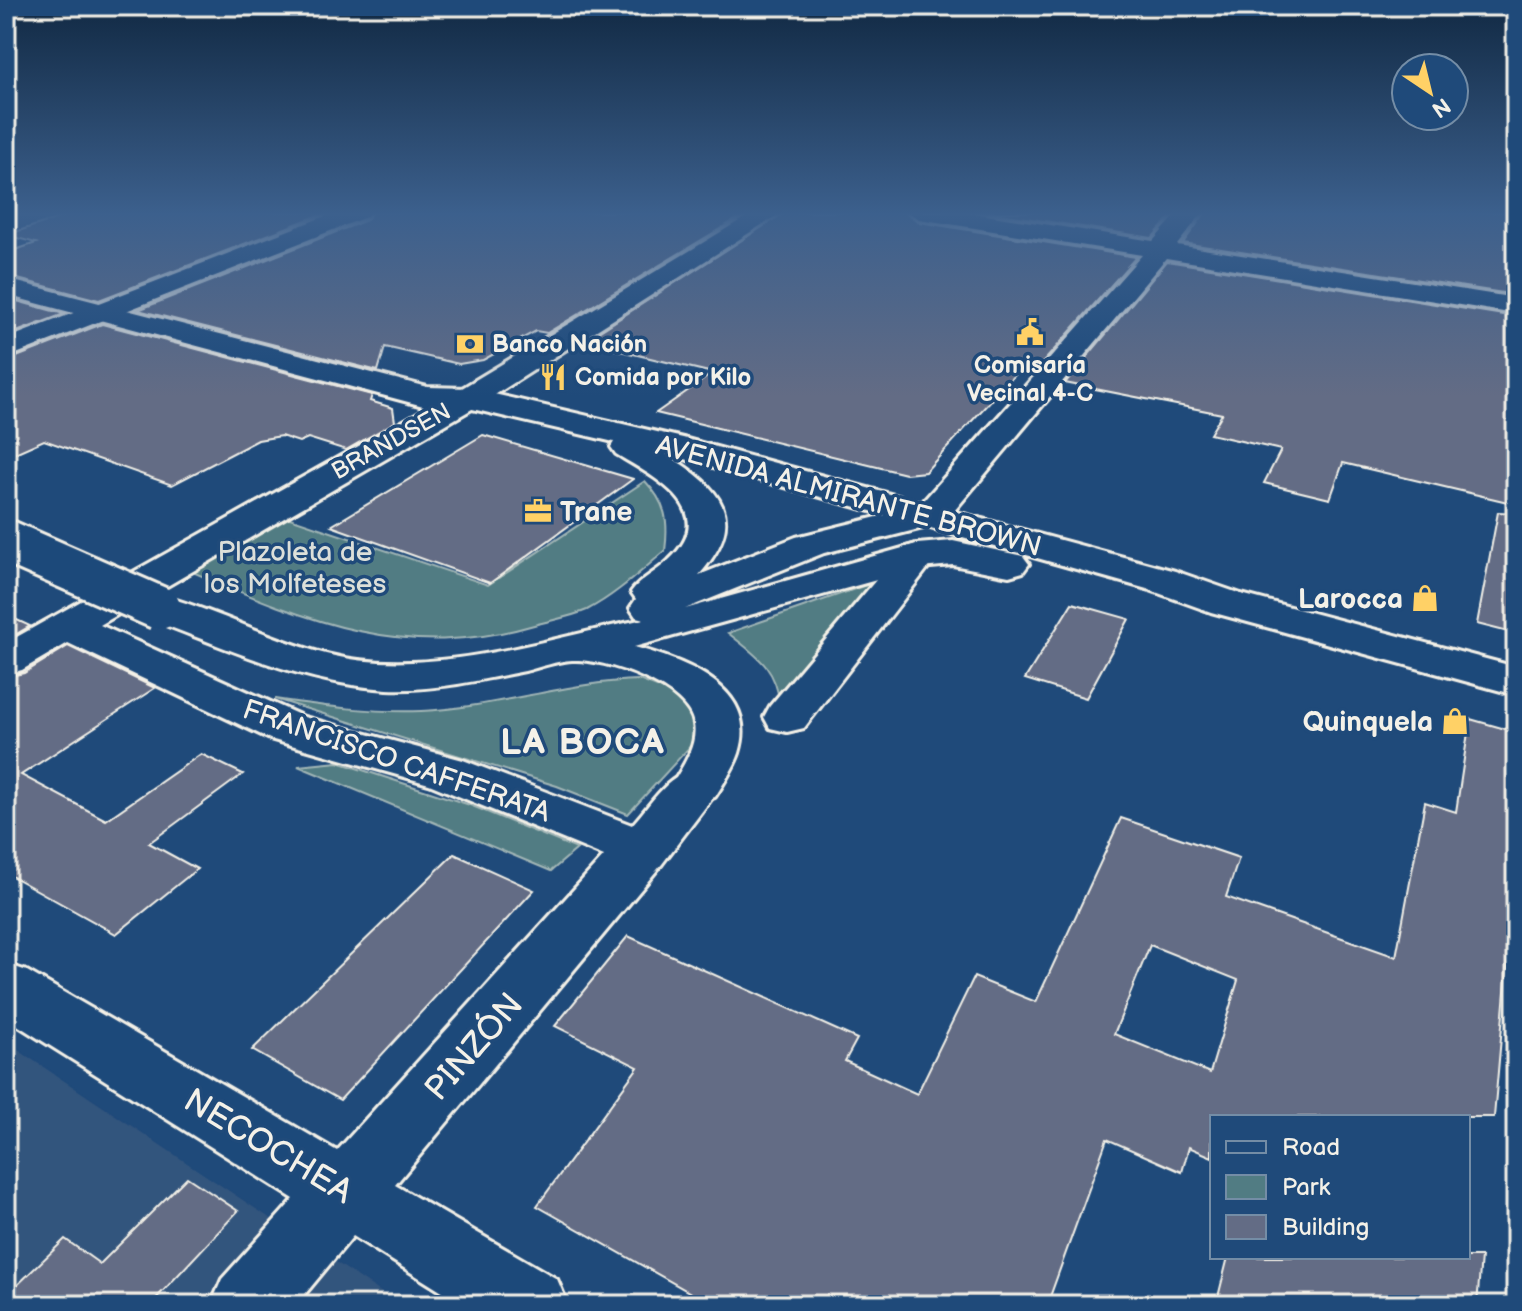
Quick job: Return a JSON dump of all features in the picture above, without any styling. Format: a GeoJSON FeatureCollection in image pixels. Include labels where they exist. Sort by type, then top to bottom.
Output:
{"type":"FeatureCollection","features":[{"type":"Feature","properties":{"kind":"street","name":"AVENIDA ALMIRANTE BROWN"},"geometry":{"type":"LineString","coordinates":[[41,273],[449,382],[468,398]]}},
{"type":"Feature","properties":{"kind":"street"},"geometry":{"type":"LineString","coordinates":[[6,349],[204,273]]}},
{"type":"Feature","properties":{"kind":"street","name":"BRANDSEN"},"geometry":{"type":"LineString","coordinates":[[6,661],[468,398],[671,273]]}},
{"type":"Feature","properties":{"kind":"street"},"geometry":{"type":"LineString","coordinates":[[6,541],[159,608],[279,654],[355,673],[445,674],[491,667],[569,646],[746,567],[810,545],[931,515],[1140,273]]}},
{"type":"Feature","properties":{"kind":"street"},"geometry":{"type":"LineString","coordinates":[[1307,273],[1516,306]]}},
{"type":"Feature","properties":{"kind":"street","name":"AVENIDA ALMIRANTE BROWN"},"geometry":{"type":"LineString","coordinates":[[6,287],[427,397],[468,398],[683,448],[1161,580],[1226,603],[1516,681]]}},
{"type":"Feature","properties":{"kind":"street"},"geometry":{"type":"LineString","coordinates":[[569,646],[666,583],[692,560],[709,538],[708,516],[697,495],[644,455],[596,430]]}},
{"type":"Feature","properties":{"kind":"street","name":"AVENIDA ALMIRANTE BROWN"},"geometry":{"type":"LineString","coordinates":[[569,646],[672,626],[917,556],[953,553],[1151,596],[1226,603]]}},
{"type":"Feature","properties":{"kind":"street"},"geometry":{"type":"LineString","coordinates":[[787,717],[917,556]]}},
{"type":"Feature","properties":{"kind":"street","name":"FRANCISCO CAFFERATA"},"geometry":{"type":"LineString","coordinates":[[66,626],[287,728],[446,772],[643,850]]}},
{"type":"Feature","properties":{"kind":"street","name":"PINZÓN"},"geometry":{"type":"LineString","coordinates":[[248,1305],[643,850],[697,785],[713,760],[720,722],[706,696],[687,681],[656,667],[569,646]]}},
{"type":"Feature","properties":{"kind":"street","name":"NECOCHEA"},"geometry":{"type":"LineString","coordinates":[[6,988],[347,1191],[531,1305]]}},
{"type":"Feature","properties":{"kind":"shaded area"},"geometry":{"type":"Polygon","coordinates":[[[6,1042],[400,1305],[6,1305],[6,1042]]]}},
{"type":"Feature","properties":{"kind":"green space","name":"Plazoleta de los Molfeteses"},"geometry":{"type":"Polygon","coordinates":[[[645,481],[662,505],[667,530],[665,551],[618,590],[587,610],[487,636],[442,639],[399,637],[356,630],[274,605],[188,570],[284,516],[488,585],[645,481]]]}},
{"type":"Feature","properties":{"kind":"green space"},"geometry":{"type":"Polygon","coordinates":[[[875,582],[780,705],[774,681],[763,663],[728,633],[875,582]]]}},
{"type":"Feature","properties":{"kind":"green space"},"geometry":{"type":"Polygon","coordinates":[[[639,680],[670,692],[694,718],[696,740],[628,814],[557,786],[275,699],[366,710],[421,711],[476,705],[584,685],[639,680]]]}},
{"type":"Feature","properties":{"kind":"green space"},"geometry":{"type":"Polygon","coordinates":[[[338,762],[470,805],[577,849],[551,871],[298,766],[338,762]]]}},
{"type":"Feature","properties":{"kind":"building"},"geometry":{"type":"Polygon","coordinates":[[[6,273],[168,273],[99,300],[6,276],[6,273]]]}},
{"type":"Feature","properties":{"kind":"building"},"geometry":{"type":"Polygon","coordinates":[[[232,273],[646,273],[547,333],[536,331],[483,360],[459,364],[385,347],[378,371],[138,310],[232,273]]]}},
{"type":"Feature","properties":{"kind":"building"},"geometry":{"type":"Polygon","coordinates":[[[690,273],[1122,273],[1031,376],[1016,373],[925,472],[906,474],[656,413],[713,373],[583,342],[690,273]]]}},
{"type":"Feature","properties":{"kind":"building"},"geometry":{"type":"Polygon","coordinates":[[[1157,273],[1243,273],[1516,317],[1516,504],[1343,463],[1330,499],[1264,483],[1281,450],[1210,434],[1222,414],[1065,383],[1157,273]]]}},
{"type":"Feature","properties":{"kind":"building"},"geometry":{"type":"Polygon","coordinates":[[[1376,273],[1516,273],[1516,295],[1376,273]]]}},
{"type":"Feature","properties":{"kind":"building"},"geometry":{"type":"Polygon","coordinates":[[[6,298],[64,314],[6,336],[6,298]]]}},
{"type":"Feature","properties":{"kind":"building"},"geometry":{"type":"Polygon","coordinates":[[[102,324],[372,395],[370,401],[393,408],[395,422],[346,450],[308,438],[299,442],[281,436],[258,440],[172,485],[44,440],[6,457],[6,361],[102,324]]]}},
{"type":"Feature","properties":{"kind":"building","name":"Trane"},"geometry":{"type":"Polygon","coordinates":[[[483,435],[633,479],[490,583],[331,526],[483,435]]]}},
{"type":"Feature","properties":{"kind":"building"},"geometry":{"type":"Polygon","coordinates":[[[1498,512],[1516,513],[1516,634],[1477,624],[1498,512]]]}},
{"type":"Feature","properties":{"kind":"building"},"geometry":{"type":"Polygon","coordinates":[[[1072,603],[1129,619],[1086,698],[1025,679],[1072,603]]]}},
{"type":"Feature","properties":{"kind":"building"},"geometry":{"type":"Polygon","coordinates":[[[6,615],[30,626],[6,640],[6,615]]]}},
{"type":"Feature","properties":{"kind":"building"},"geometry":{"type":"Polygon","coordinates":[[[68,646],[155,688],[21,775],[106,820],[201,754],[243,774],[149,843],[197,869],[116,934],[6,873],[6,677],[24,673],[68,646]]]}},
{"type":"Feature","properties":{"kind":"building"},"geometry":{"type":"Polygon","coordinates":[[[1470,719],[1516,732],[1516,866],[1494,1117],[1210,1115],[1210,1156],[1189,1147],[1182,1172],[1107,1139],[1047,1305],[712,1305],[537,1206],[638,1067],[555,1026],[628,936],[857,1039],[845,1061],[917,1094],[974,977],[1036,1002],[1121,818],[1239,858],[1226,897],[1396,957],[1425,802],[1456,812],[1470,719]],[[1150,945],[1114,1034],[1210,1073],[1238,980],[1150,945]]]}},
{"type":"Feature","properties":{"kind":"building"},"geometry":{"type":"Polygon","coordinates":[[[454,854],[534,890],[340,1100],[252,1050],[454,854]]]}},
{"type":"Feature","properties":{"kind":"building"},"geometry":{"type":"Polygon","coordinates":[[[187,1177],[238,1211],[150,1305],[6,1305],[6,1296],[65,1239],[100,1264],[187,1177]]]}},
{"type":"Feature","properties":{"kind":"building"},"geometry":{"type":"Polygon","coordinates":[[[1481,1257],[1477,1305],[1216,1305],[1228,1259],[1481,1257]]]}},
{"type":"Feature","properties":{"kind":"place","name":"Comisaría Vecinal 4-C"},"geometry":{"type":"Point","coordinates":[1030,332]}},
{"type":"Feature","properties":{"kind":"place","name":"Banco Nación"},"geometry":{"type":"Point","coordinates":[470,344]}},
{"type":"Feature","properties":{"kind":"place","name":"Comida por Kilo"},"geometry":{"type":"Point","coordinates":[553,377]}},
{"type":"Feature","properties":{"kind":"place","name":"Trane"},"geometry":{"type":"Point","coordinates":[538,511]}},
{"type":"Feature","properties":{"kind":"place","name":"Larocca"},"geometry":{"type":"Point","coordinates":[1425,598]}},
{"type":"Feature","properties":{"kind":"place","name":"Quinquela"},"geometry":{"type":"Point","coordinates":[1455,721]}},
{"type":"Feature","properties":{"kind":"district","name":"LA BOCA"},"geometry":{"type":"Point","coordinates":[583,741]}}]}
